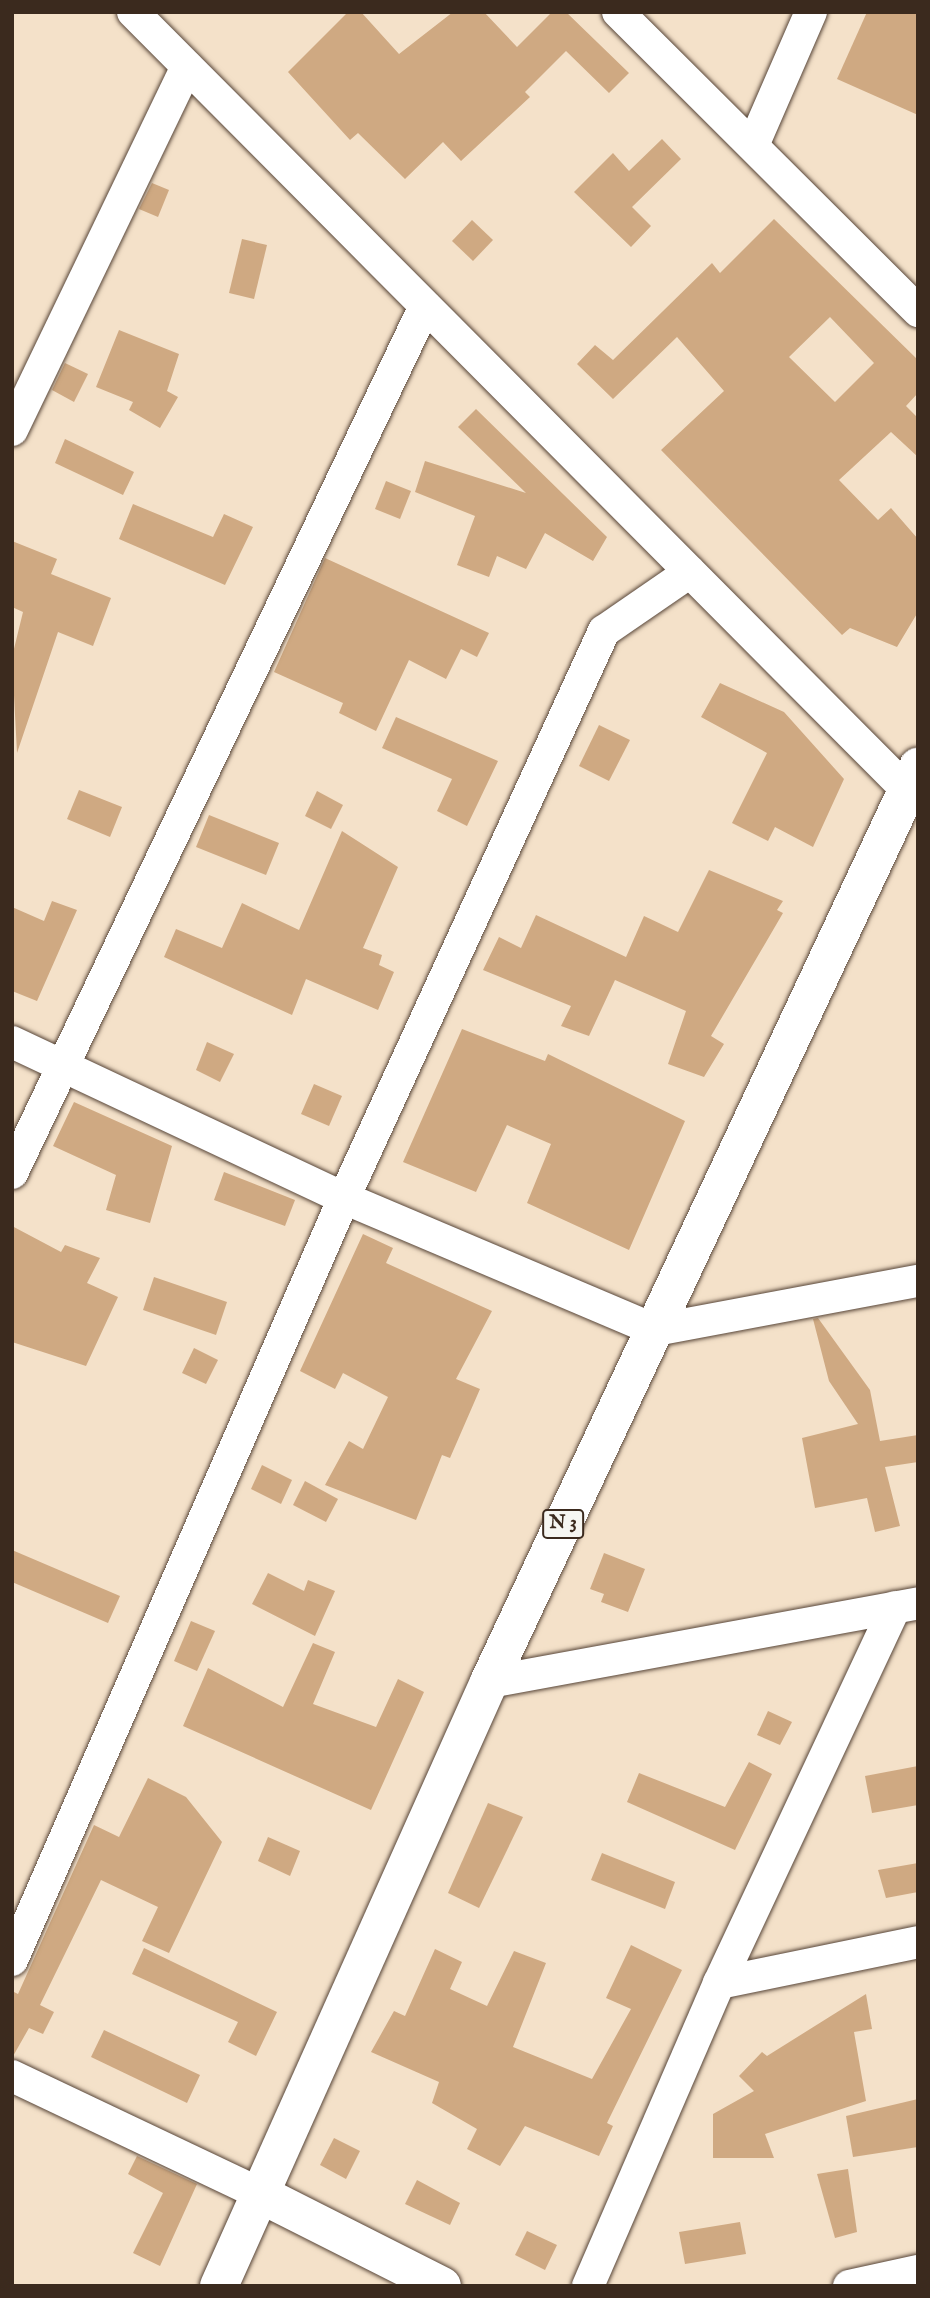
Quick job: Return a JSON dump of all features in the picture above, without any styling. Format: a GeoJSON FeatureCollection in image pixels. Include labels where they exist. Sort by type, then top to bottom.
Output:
{"type":"FeatureCollection","features":[{"type":"Feature","properties":{"kind":"main road","name":"N 3"},"geometry":{"type":"LineString","coordinates":[[219,2286],[258,2193],[489,1682],[914,784]]}},
{"type":"Feature","properties":{"kind":"main road"},"geometry":{"type":"LineString","coordinates":[[258,2193],[442,2286]]}},
{"type":"Feature","properties":{"kind":"street"},"geometry":{"type":"LineString","coordinates":[[133,12],[690,572],[914,784]]}},
{"type":"Feature","properties":{"kind":"street"},"geometry":{"type":"LineString","coordinates":[[618,12],[754,143],[918,311]]}},
{"type":"Feature","properties":{"kind":"street"},"geometry":{"type":"LineString","coordinates":[[754,143],[811,12]]}},
{"type":"Feature","properties":{"kind":"street"},"geometry":{"type":"LineString","coordinates":[[12,430],[187,67]]}},
{"type":"Feature","properties":{"kind":"street"},"geometry":{"type":"LineString","coordinates":[[12,1172],[425,306]]}},
{"type":"Feature","properties":{"kind":"street"},"geometry":{"type":"LineString","coordinates":[[12,1960],[344,1198],[604,631],[690,572]]}},
{"type":"Feature","properties":{"kind":"street"},"geometry":{"type":"LineString","coordinates":[[12,1042],[344,1198],[655,1330],[918,1281]]}},
{"type":"Feature","properties":{"kind":"street"},"geometry":{"type":"LineString","coordinates":[[489,1682],[906,1605]]}},
{"type":"Feature","properties":{"kind":"street"},"geometry":{"type":"LineString","coordinates":[[588,2286],[719,1983],[906,1605]]}},
{"type":"Feature","properties":{"kind":"street"},"geometry":{"type":"LineString","coordinates":[[719,1983],[918,1942]]}},
{"type":"Feature","properties":{"kind":"street"},"geometry":{"type":"LineString","coordinates":[[12,2076],[258,2193]]}},
{"type":"Feature","properties":{"kind":"street"},"geometry":{"type":"LineString","coordinates":[[849,2286],[918,2271]]}},
{"type":"Feature","properties":{"kind":"building"},"geometry":{"type":"Polygon","coordinates":[[[348,12],[361,12],[399,54],[453,12],[484,12],[517,47],[552,12],[566,12],[629,73],[609,93],[566,51],[525,92],[530,97],[461,161],[443,142],[405,179],[358,133],[350,140],[288,72],[348,12]]]}},
{"type":"Feature","properties":{"kind":"building"},"geometry":{"type":"Polygon","coordinates":[[[867,12],[918,12],[918,115],[837,79],[867,12]]]}},
{"type":"Feature","properties":{"kind":"building"},"geometry":{"type":"Polygon","coordinates":[[[662,139],[681,159],[632,207],[651,226],[631,247],[574,192],[613,153],[629,171],[662,139]]]}},
{"type":"Feature","properties":{"kind":"building"},"geometry":{"type":"Polygon","coordinates":[[[152,183],[169,190],[158,217],[139,209],[152,183]]]}},
{"type":"Feature","properties":{"kind":"building"},"geometry":{"type":"Polygon","coordinates":[[[774,219],[918,360],[918,393],[906,406],[918,418],[918,457],[891,432],[839,480],[878,520],[891,508],[918,539],[918,612],[897,647],[850,628],[842,635],[661,450],[724,391],[677,337],[613,399],[577,364],[595,345],[613,360],[712,263],[720,273],[774,219]],[[830,317],[789,357],[835,402],[874,363],[830,317]]]}},
{"type":"Feature","properties":{"kind":"building"},"geometry":{"type":"Polygon","coordinates":[[[472,220],[493,240],[473,261],[452,241],[472,220]]]}},
{"type":"Feature","properties":{"kind":"building"},"geometry":{"type":"Polygon","coordinates":[[[242,239],[267,245],[254,299],[229,293],[242,239]]]}},
{"type":"Feature","properties":{"kind":"building"},"geometry":{"type":"Polygon","coordinates":[[[119,330],[179,354],[167,391],[178,397],[160,428],[129,410],[133,402],[96,387],[119,330]]]}},
{"type":"Feature","properties":{"kind":"building"},"geometry":{"type":"Polygon","coordinates":[[[65,363],[88,374],[74,402],[52,390],[65,363]]]}},
{"type":"Feature","properties":{"kind":"building"},"geometry":{"type":"Polygon","coordinates":[[[476,409],[607,537],[593,561],[545,533],[526,569],[497,556],[489,577],[457,565],[475,516],[415,492],[425,461],[526,493],[458,427],[476,409]]]}},
{"type":"Feature","properties":{"kind":"building"},"geometry":{"type":"Polygon","coordinates":[[[65,439],[134,472],[123,495],[55,463],[65,439]]]}},
{"type":"Feature","properties":{"kind":"building"},"geometry":{"type":"Polygon","coordinates":[[[386,481],[411,491],[400,519],[375,509],[386,481]]]}},
{"type":"Feature","properties":{"kind":"building"},"geometry":{"type":"Polygon","coordinates":[[[133,504],[213,537],[224,514],[253,527],[225,585],[119,539],[133,504]]]}},
{"type":"Feature","properties":{"kind":"building"},"geometry":{"type":"Polygon","coordinates":[[[12,541],[57,559],[51,574],[111,598],[93,646],[58,632],[17,753],[12,657],[23,612],[12,607],[12,541]]]}},
{"type":"Feature","properties":{"kind":"building"},"geometry":{"type":"Polygon","coordinates":[[[325,558],[489,633],[477,657],[461,649],[446,679],[409,660],[376,731],[339,713],[343,703],[274,672],[325,558]]]}},
{"type":"Feature","properties":{"kind":"building"},"geometry":{"type":"Polygon","coordinates":[[[720,683],[784,712],[844,779],[813,847],[775,827],[768,841],[732,823],[767,753],[701,717],[720,683]]]}},
{"type":"Feature","properties":{"kind":"building"},"geometry":{"type":"Polygon","coordinates":[[[396,717],[498,761],[467,826],[437,811],[452,779],[382,748],[396,717]]]}},
{"type":"Feature","properties":{"kind":"building"},"geometry":{"type":"Polygon","coordinates":[[[599,725],[630,740],[609,781],[579,766],[599,725]]]}},
{"type":"Feature","properties":{"kind":"building"},"geometry":{"type":"Polygon","coordinates":[[[79,790],[122,807],[110,837],[67,819],[79,790]]]}},
{"type":"Feature","properties":{"kind":"building"},"geometry":{"type":"Polygon","coordinates":[[[317,791],[343,805],[331,829],[305,816],[317,791]]]}},
{"type":"Feature","properties":{"kind":"building"},"geometry":{"type":"Polygon","coordinates":[[[209,815],[279,843],[266,875],[196,847],[209,815]]]}},
{"type":"Feature","properties":{"kind":"building"},"geometry":{"type":"Polygon","coordinates":[[[342,831],[398,867],[363,948],[382,955],[379,965],[394,972],[378,1010],[306,979],[292,1015],[164,957],[176,929],[222,948],[242,903],[299,930],[342,831]]]}},
{"type":"Feature","properties":{"kind":"building"},"geometry":{"type":"Polygon","coordinates":[[[709,870],[783,901],[777,910],[783,913],[711,1036],[724,1044],[704,1077],[668,1064],[686,1011],[615,980],[589,1036],[561,1026],[571,1006],[483,970],[499,937],[521,948],[536,915],[626,957],[644,916],[678,932],[709,870]]]}},
{"type":"Feature","properties":{"kind":"building"},"geometry":{"type":"Polygon","coordinates":[[[52,901],[77,910],[37,1001],[12,991],[12,907],[44,921],[52,901]]]}},
{"type":"Feature","properties":{"kind":"building"},"geometry":{"type":"Polygon","coordinates":[[[462,1029],[545,1061],[548,1054],[685,1121],[629,1250],[527,1203],[551,1144],[507,1125],[476,1192],[403,1162],[462,1029]]]}},
{"type":"Feature","properties":{"kind":"building"},"geometry":{"type":"Polygon","coordinates":[[[207,1042],[234,1054],[220,1082],[196,1070],[207,1042]]]}},
{"type":"Feature","properties":{"kind":"building"},"geometry":{"type":"Polygon","coordinates":[[[314,1084],[342,1096],[329,1126],[301,1114],[314,1084]]]}},
{"type":"Feature","properties":{"kind":"building"},"geometry":{"type":"Polygon","coordinates":[[[74,1102],[172,1146],[150,1223],[106,1210],[116,1175],[53,1146],[74,1102]]]}},
{"type":"Feature","properties":{"kind":"building"},"geometry":{"type":"Polygon","coordinates":[[[224,1172],[295,1200],[285,1226],[214,1200],[224,1172]]]}},
{"type":"Feature","properties":{"kind":"building"},"geometry":{"type":"Polygon","coordinates":[[[12,1226],[61,1252],[65,1245],[100,1258],[87,1283],[118,1297],[86,1366],[12,1342],[12,1226]]]}},
{"type":"Feature","properties":{"kind":"building"},"geometry":{"type":"Polygon","coordinates":[[[363,1234],[393,1248],[386,1263],[492,1311],[456,1379],[480,1389],[450,1458],[442,1455],[416,1520],[325,1485],[349,1441],[363,1449],[388,1397],[343,1373],[335,1389],[300,1371],[363,1234]]]}},
{"type":"Feature","properties":{"kind":"building"},"geometry":{"type":"Polygon","coordinates":[[[154,1277],[227,1302],[216,1335],[143,1310],[154,1277]]]}},
{"type":"Feature","properties":{"kind":"building"},"geometry":{"type":"Polygon","coordinates":[[[818,1318],[870,1390],[880,1441],[918,1435],[918,1462],[885,1467],[900,1526],[875,1532],[867,1498],[815,1508],[802,1438],[858,1424],[829,1381],[813,1319],[818,1318]]]}},
{"type":"Feature","properties":{"kind":"building"},"geometry":{"type":"Polygon","coordinates":[[[194,1348],[218,1360],[206,1384],[182,1373],[194,1348]]]}},
{"type":"Feature","properties":{"kind":"building"},"geometry":{"type":"Polygon","coordinates":[[[262,1465],[292,1480],[281,1504],[251,1489],[262,1465]]]}},
{"type":"Feature","properties":{"kind":"building"},"geometry":{"type":"Polygon","coordinates":[[[305,1481],[338,1499],[326,1522],[293,1505],[305,1481]]]}},
{"type":"Feature","properties":{"kind":"building"},"geometry":{"type":"Polygon","coordinates":[[[12,1550],[120,1596],[108,1623],[12,1582],[12,1550]]]}},
{"type":"Feature","properties":{"kind":"building"},"geometry":{"type":"Polygon","coordinates":[[[604,1553],[645,1569],[628,1612],[601,1602],[604,1594],[590,1589],[604,1553]]]}},
{"type":"Feature","properties":{"kind":"building"},"geometry":{"type":"Polygon","coordinates":[[[268,1573],[304,1591],[308,1580],[335,1591],[315,1636],[252,1604],[268,1573]]]}},
{"type":"Feature","properties":{"kind":"building"},"geometry":{"type":"Polygon","coordinates":[[[191,1621],[215,1631],[197,1671],[174,1661],[191,1621]]]}},
{"type":"Feature","properties":{"kind":"building"},"geometry":{"type":"Polygon","coordinates":[[[313,1643],[335,1652],[313,1704],[376,1727],[398,1679],[424,1692],[371,1810],[183,1726],[208,1668],[283,1707],[313,1643]]]}},
{"type":"Feature","properties":{"kind":"building"},"geometry":{"type":"Polygon","coordinates":[[[768,1711],[792,1722],[780,1745],[757,1735],[768,1711]]]}},
{"type":"Feature","properties":{"kind":"building"},"geometry":{"type":"Polygon","coordinates":[[[749,1762],[772,1774],[735,1850],[627,1802],[639,1773],[725,1807],[749,1762]]]}},
{"type":"Feature","properties":{"kind":"building"},"geometry":{"type":"Polygon","coordinates":[[[918,1766],[918,1805],[872,1813],[865,1776],[918,1766]]]}},
{"type":"Feature","properties":{"kind":"building"},"geometry":{"type":"Polygon","coordinates":[[[148,1778],[186,1797],[222,1842],[169,1953],[142,1941],[158,1907],[101,1880],[40,2005],[54,2012],[43,2034],[29,2028],[12,2058],[12,1991],[18,1994],[94,1825],[119,1837],[148,1778]]]}},
{"type":"Feature","properties":{"kind":"building"},"geometry":{"type":"Polygon","coordinates":[[[488,1803],[523,1817],[479,1908],[448,1893],[488,1803]]]}},
{"type":"Feature","properties":{"kind":"building"},"geometry":{"type":"Polygon","coordinates":[[[268,1837],[300,1851],[290,1876],[258,1861],[268,1837]]]}},
{"type":"Feature","properties":{"kind":"building"},"geometry":{"type":"Polygon","coordinates":[[[602,1853],[675,1882],[665,1909],[591,1880],[602,1853]]]}},
{"type":"Feature","properties":{"kind":"building"},"geometry":{"type":"Polygon","coordinates":[[[918,1863],[918,1892],[886,1898],[878,1870],[918,1863]]]}},
{"type":"Feature","properties":{"kind":"building"},"geometry":{"type":"Polygon","coordinates":[[[631,1945],[682,1970],[607,2123],[613,2126],[599,2156],[525,2126],[500,2166],[467,2149],[477,2129],[432,2103],[439,2082],[371,2052],[394,2011],[405,2016],[435,1949],[462,1962],[450,1989],[487,2006],[514,1951],[546,1963],[513,2047],[592,2079],[631,2009],[606,1998],[631,1945]]]}},
{"type":"Feature","properties":{"kind":"building"},"geometry":{"type":"Polygon","coordinates":[[[144,1948],[277,2012],[256,2056],[228,2042],[238,2022],[132,1974],[144,1948]]]}},
{"type":"Feature","properties":{"kind":"building"},"geometry":{"type":"Polygon","coordinates":[[[866,1994],[872,2029],[854,2032],[866,2101],[765,2134],[774,2158],[713,2158],[713,2114],[754,2091],[739,2076],[762,2052],[767,2056],[866,1994]]]}},
{"type":"Feature","properties":{"kind":"building"},"geometry":{"type":"Polygon","coordinates":[[[104,2030],[200,2075],[187,2103],[91,2057],[104,2030]]]}},
{"type":"Feature","properties":{"kind":"building"},"geometry":{"type":"Polygon","coordinates":[[[918,2099],[918,2147],[853,2157],[846,2116],[918,2099]]]}},
{"type":"Feature","properties":{"kind":"building"},"geometry":{"type":"Polygon","coordinates":[[[334,2138],[360,2151],[346,2179],[320,2165],[334,2138]]]}},
{"type":"Feature","properties":{"kind":"building"},"geometry":{"type":"Polygon","coordinates":[[[137,2156],[197,2184],[160,2266],[133,2253],[163,2193],[128,2174],[137,2156]]]}},
{"type":"Feature","properties":{"kind":"building"},"geometry":{"type":"Polygon","coordinates":[[[848,2169],[857,2232],[835,2238],[817,2174],[848,2169]]]}},
{"type":"Feature","properties":{"kind":"building"},"geometry":{"type":"Polygon","coordinates":[[[417,2180],[460,2203],[450,2225],[405,2204],[417,2180]]]}},
{"type":"Feature","properties":{"kind":"building"},"geometry":{"type":"Polygon","coordinates":[[[740,2222],[746,2254],[685,2264],[679,2232],[740,2222]]]}},
{"type":"Feature","properties":{"kind":"building"},"geometry":{"type":"Polygon","coordinates":[[[527,2231],[557,2245],[545,2270],[515,2255],[527,2231]]]}}]}
